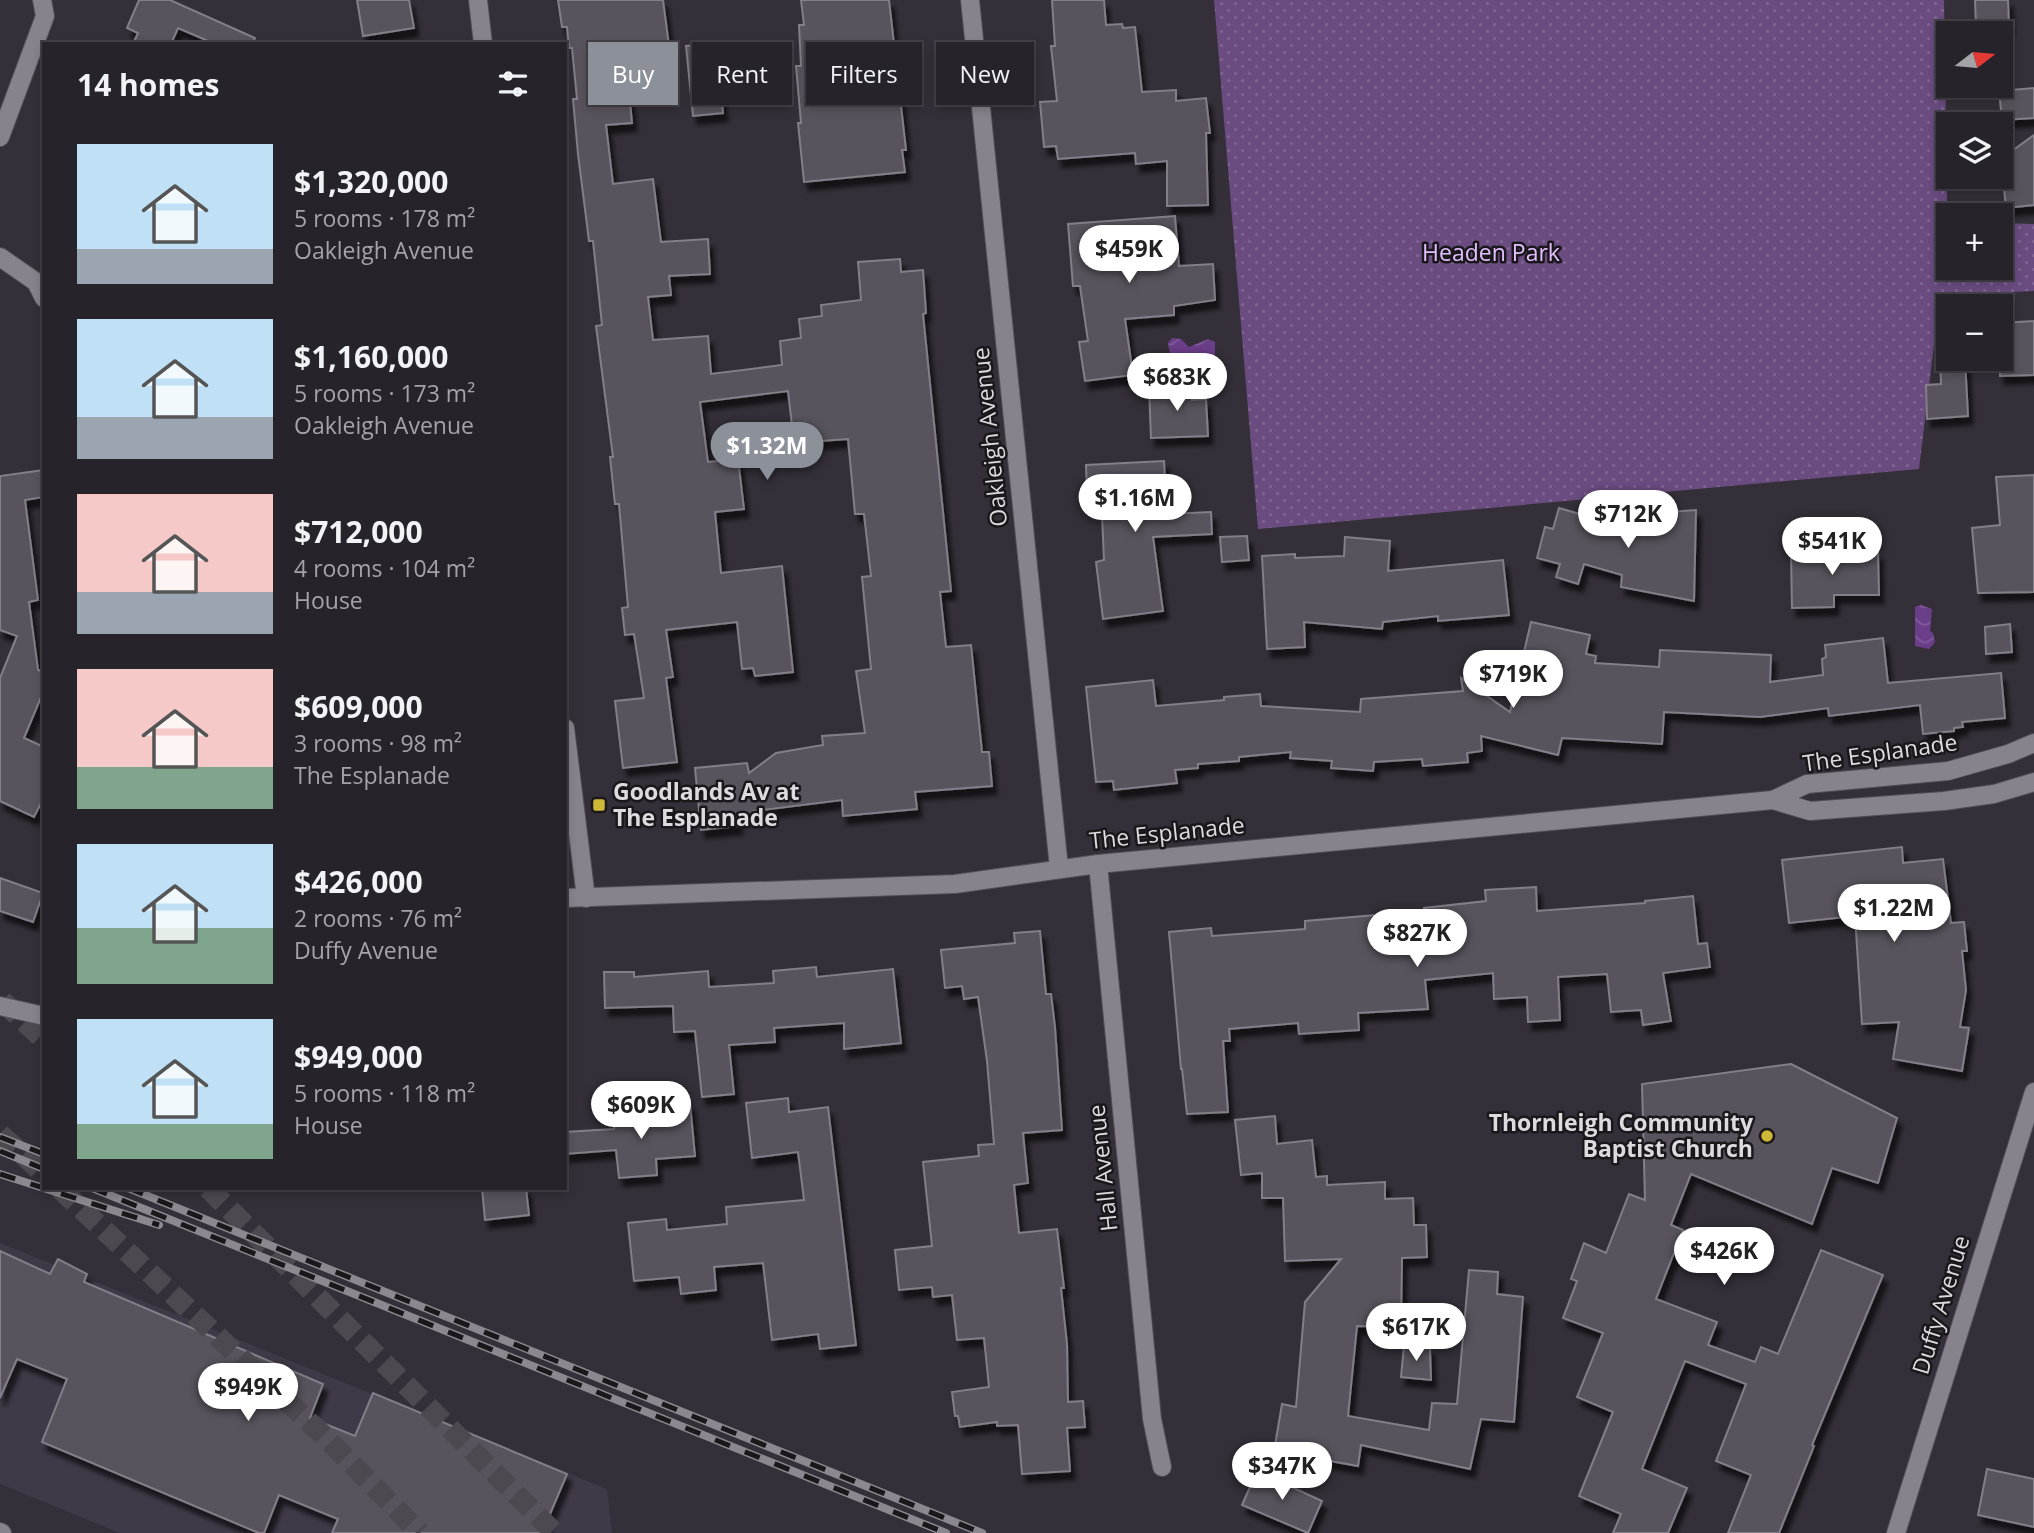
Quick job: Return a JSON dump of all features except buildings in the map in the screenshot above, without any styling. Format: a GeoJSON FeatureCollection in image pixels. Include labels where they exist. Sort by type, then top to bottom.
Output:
{"type":"FeatureCollection","features":[{"type":"Feature","properties":{"kind":"main road"},"geometry":{"type":"LineString","coordinates":[[0,137],[45,16],[43,0]]}},
{"type":"Feature","properties":{"kind":"main road"},"geometry":{"type":"LineString","coordinates":[[478,0],[483,42]]}},
{"type":"Feature","properties":{"kind":"main road","name":"Oakleigh Avenue"},"geometry":{"type":"LineString","coordinates":[[970,0],[1059,868]]}},
{"type":"Feature","properties":{"kind":"main road"},"geometry":{"type":"LineString","coordinates":[[0,257],[36,282],[42,294]]}},
{"type":"Feature","properties":{"kind":"main road","name":"The Esplanade"},"geometry":{"type":"LineString","coordinates":[[567,898],[955,884],[1059,868],[1773,800],[1807,784],[1948,771],[1997,758],[2034,743]]}},
{"type":"Feature","properties":{"kind":"main road"},"geometry":{"type":"LineString","coordinates":[[567,744],[586,898]]}},
{"type":"Feature","properties":{"kind":"main road","name":"The Esplanade"},"geometry":{"type":"LineString","coordinates":[[1773,800],[1810,811],[1944,801],[1994,794],[2034,782]]}},
{"type":"Feature","properties":{"kind":"main road","name":"Hall Avenue"},"geometry":{"type":"LineString","coordinates":[[1098,864],[1153,1419],[1162,1466]]}},
{"type":"Feature","properties":{"kind":"main road"},"geometry":{"type":"LineString","coordinates":[[0,1006],[42,1016]]}},
{"type":"Feature","properties":{"kind":"main road","name":"Duffy Avenue"},"geometry":{"type":"LineString","coordinates":[[1896,1533],[2034,1092]]}},
{"type":"Feature","properties":{"kind":"shaded area"},"geometry":{"type":"Polygon","coordinates":[[[0,1243],[607,1489],[612,1533],[120,1533],[0,1484],[0,1243]]]}},
{"type":"Feature","properties":{"kind":"green space","name":"Headen Park"},"geometry":{"type":"Polygon","coordinates":[[[1214,0],[1944,0],[1944,21],[1936,21],[1936,98],[1945,98],[1946,112],[1936,112],[1936,189],[1947,189],[1947,203],[1936,203],[1936,280],[2013,280],[2013,223],[2034,224],[2034,291],[1936,294],[1936,328],[1919,469],[1258,529],[1214,0]]]}},
{"type":"Feature","properties":{"kind":"water"},"geometry":{"type":"Polygon","coordinates":[[[1172,338],[1181,339],[1189,347],[1208,339],[1215,342],[1215,357],[1203,362],[1171,360],[1168,343],[1172,338]]]}},
{"type":"Feature","properties":{"kind":"water"},"geometry":{"type":"Polygon","coordinates":[[[1921,605],[1932,609],[1930,631],[1935,642],[1929,649],[1915,646],[1915,607],[1921,605]]]}},
{"type":"Feature","properties":{"kind":"tunnel"},"geometry":{"type":"LineString","coordinates":[[2,1001],[42,1038]]}},
{"type":"Feature","properties":{"kind":"tunnel"},"geometry":{"type":"LineString","coordinates":[[0,1134],[42,1172]]}},
{"type":"Feature","properties":{"kind":"tunnel"},"geometry":{"type":"LineString","coordinates":[[61,1190],[322,1434],[420,1533]]}},
{"type":"Feature","properties":{"kind":"tunnel"},"geometry":{"type":"LineString","coordinates":[[210,1190],[555,1533]]}},
{"type":"Feature","properties":{"kind":"railway"},"geometry":{"type":"LineString","coordinates":[[0,1137],[42,1153]]}},
{"type":"Feature","properties":{"kind":"railway"},"geometry":{"type":"LineString","coordinates":[[0,1151],[42,1168]]}},
{"type":"Feature","properties":{"kind":"railway"},"geometry":{"type":"LineString","coordinates":[[0,1174],[42,1187]]}},
{"type":"Feature","properties":{"kind":"railway"},"geometry":{"type":"LineString","coordinates":[[50,1190],[159,1225]]}},
{"type":"Feature","properties":{"kind":"railway"},"geometry":{"type":"LineString","coordinates":[[97,1190],[946,1533]]}},
{"type":"Feature","properties":{"kind":"railway"},"geometry":{"type":"LineString","coordinates":[[133,1190],[982,1533]]}},
{"type":"Feature","properties":{"kind":"place","name":"Goodlands Av at The Esplanade"},"geometry":{"type":"Point","coordinates":[599,805]}},
{"type":"Feature","properties":{"kind":"place","name":"Thornleigh Community Baptist Church"},"geometry":{"type":"Point","coordinates":[1767,1136]}}]}
